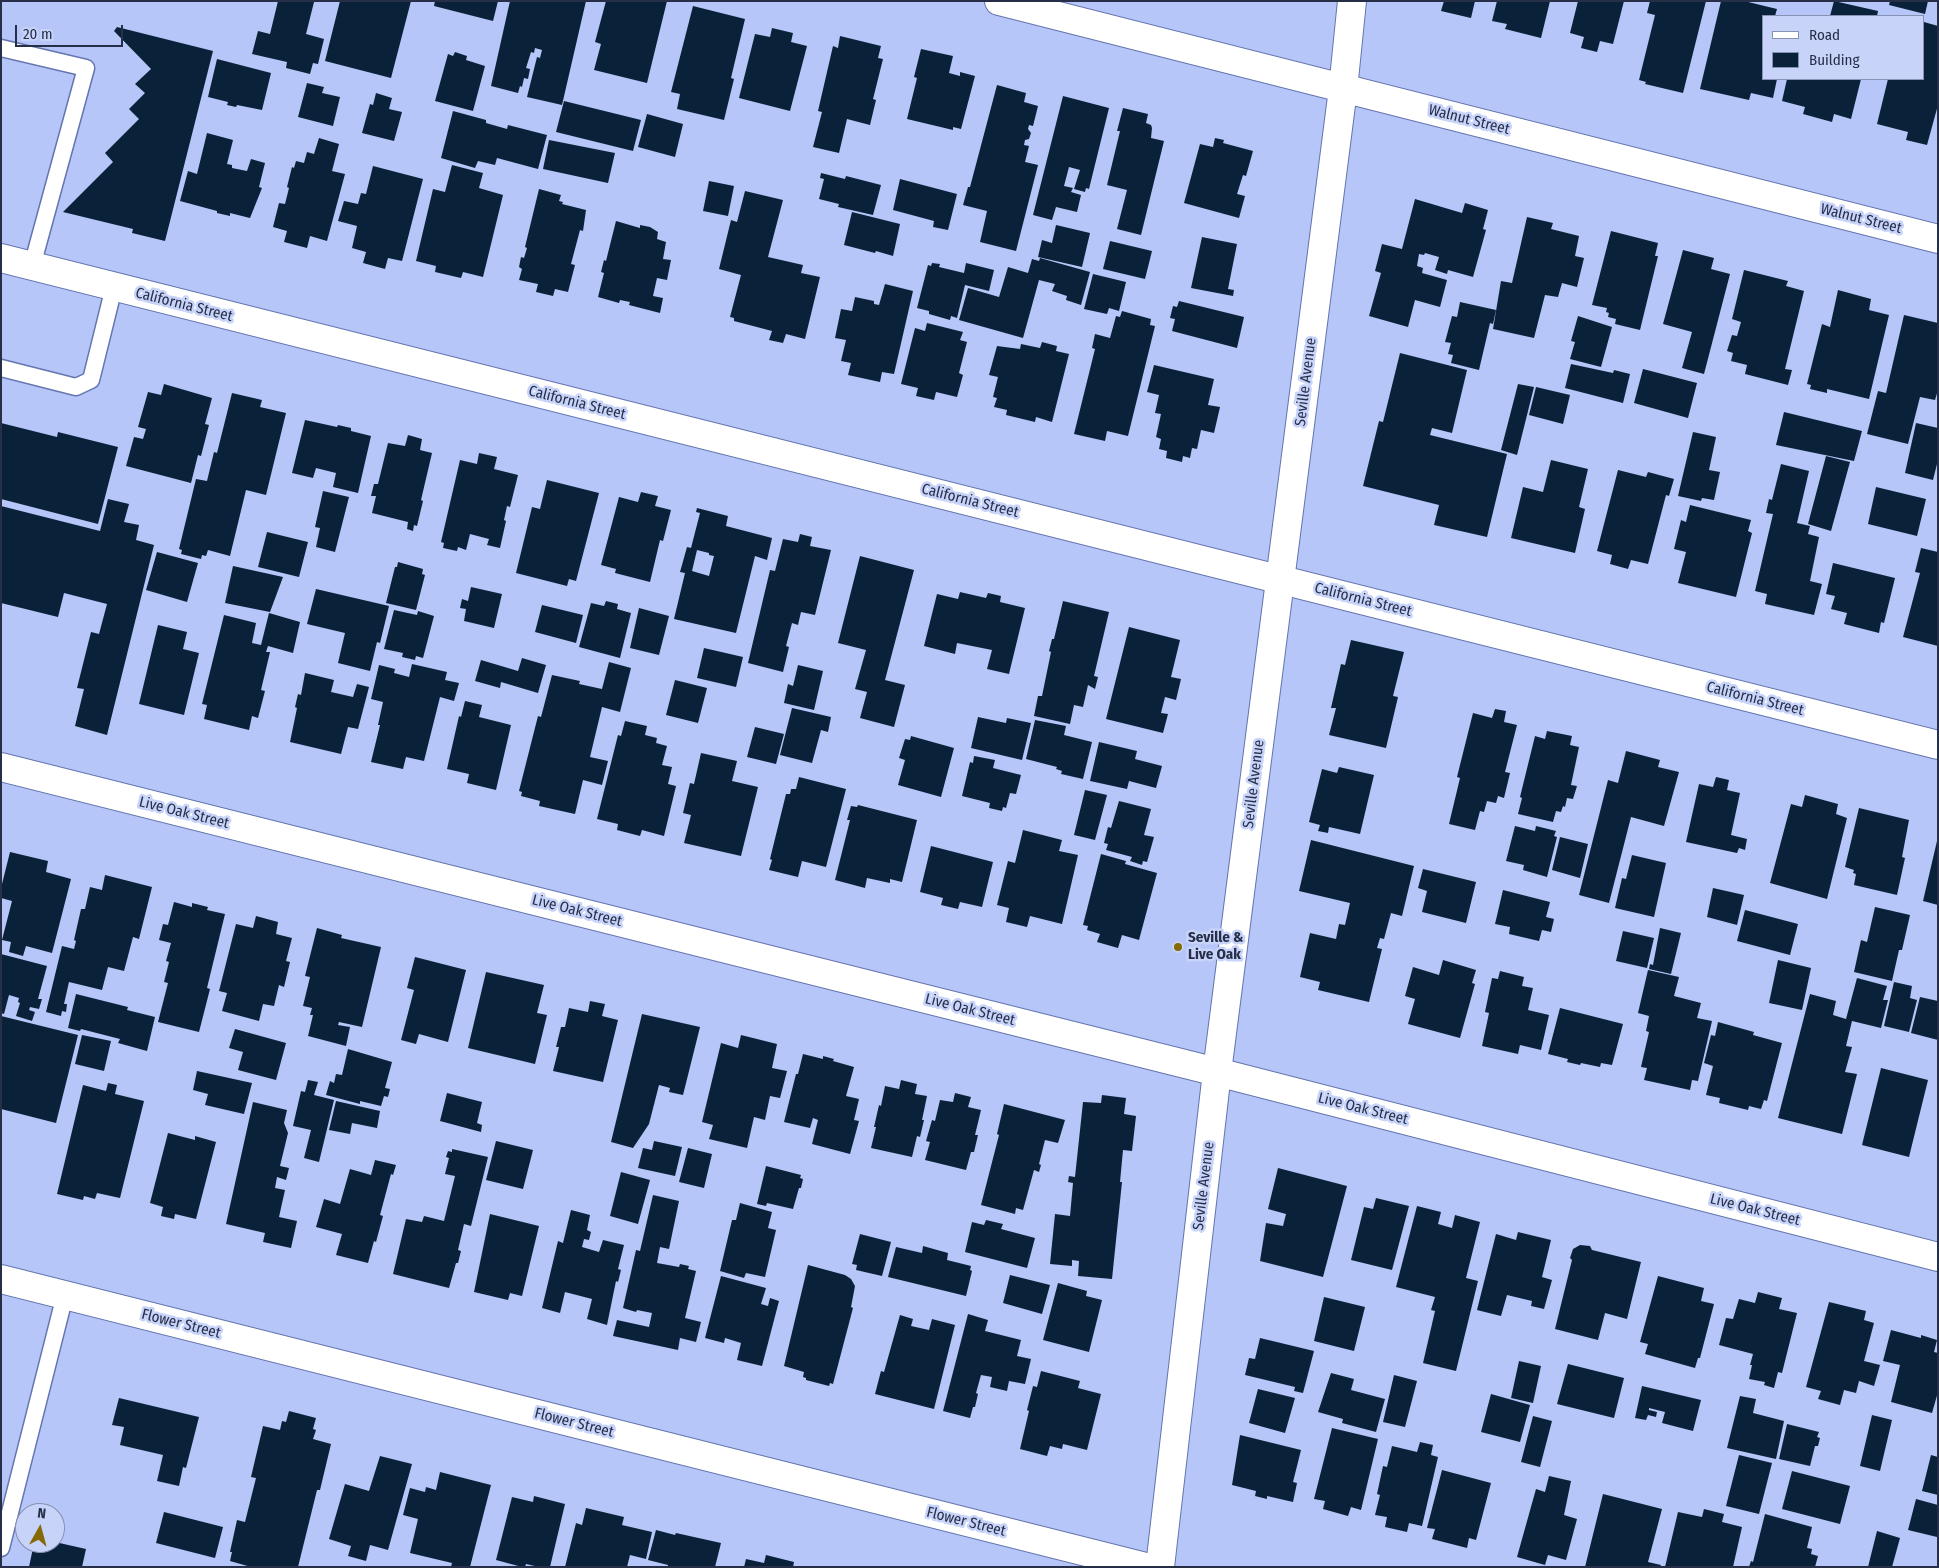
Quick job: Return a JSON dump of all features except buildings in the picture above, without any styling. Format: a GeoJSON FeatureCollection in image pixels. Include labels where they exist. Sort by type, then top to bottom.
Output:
{"type":"FeatureCollection","features":[{"type":"Feature","properties":{"kind":"street","name":"Walnut Street"},"geometry":{"type":"LineString","coordinates":[[999,1],[1938,239]]}},
{"type":"Feature","properties":{"kind":"street","name":"Seville Avenue"},"geometry":{"type":"LineString","coordinates":[[1160,1567],[1217,1072],[1343,88],[1352,1]]}},
{"type":"Feature","properties":{"kind":"street","name":"California Street"},"geometry":{"type":"LineString","coordinates":[[1,258],[1938,745]]}},
{"type":"Feature","properties":{"kind":"street","name":"Live Oak Street"},"geometry":{"type":"LineString","coordinates":[[1,767],[1217,1072],[1938,1257]]}},
{"type":"Feature","properties":{"kind":"street","name":"Flower Street"},"geometry":{"type":"LineString","coordinates":[[1,1279],[1146,1567]]}},
{"type":"Feature","properties":{"kind":"lane"},"geometry":{"type":"LineString","coordinates":[[1,48],[86,68],[32,266]]}},
{"type":"Feature","properties":{"kind":"lane"},"geometry":{"type":"LineString","coordinates":[[1,368],[76,387],[92,380],[114,287]]}},
{"type":"Feature","properties":{"kind":"lane"},"geometry":{"type":"LineString","coordinates":[[1,1548],[65,1295]]}},
{"type":"Feature","properties":{"kind":"place","name":"Seville & Live Oak"},"geometry":{"type":"Point","coordinates":[1178,947]}}]}
